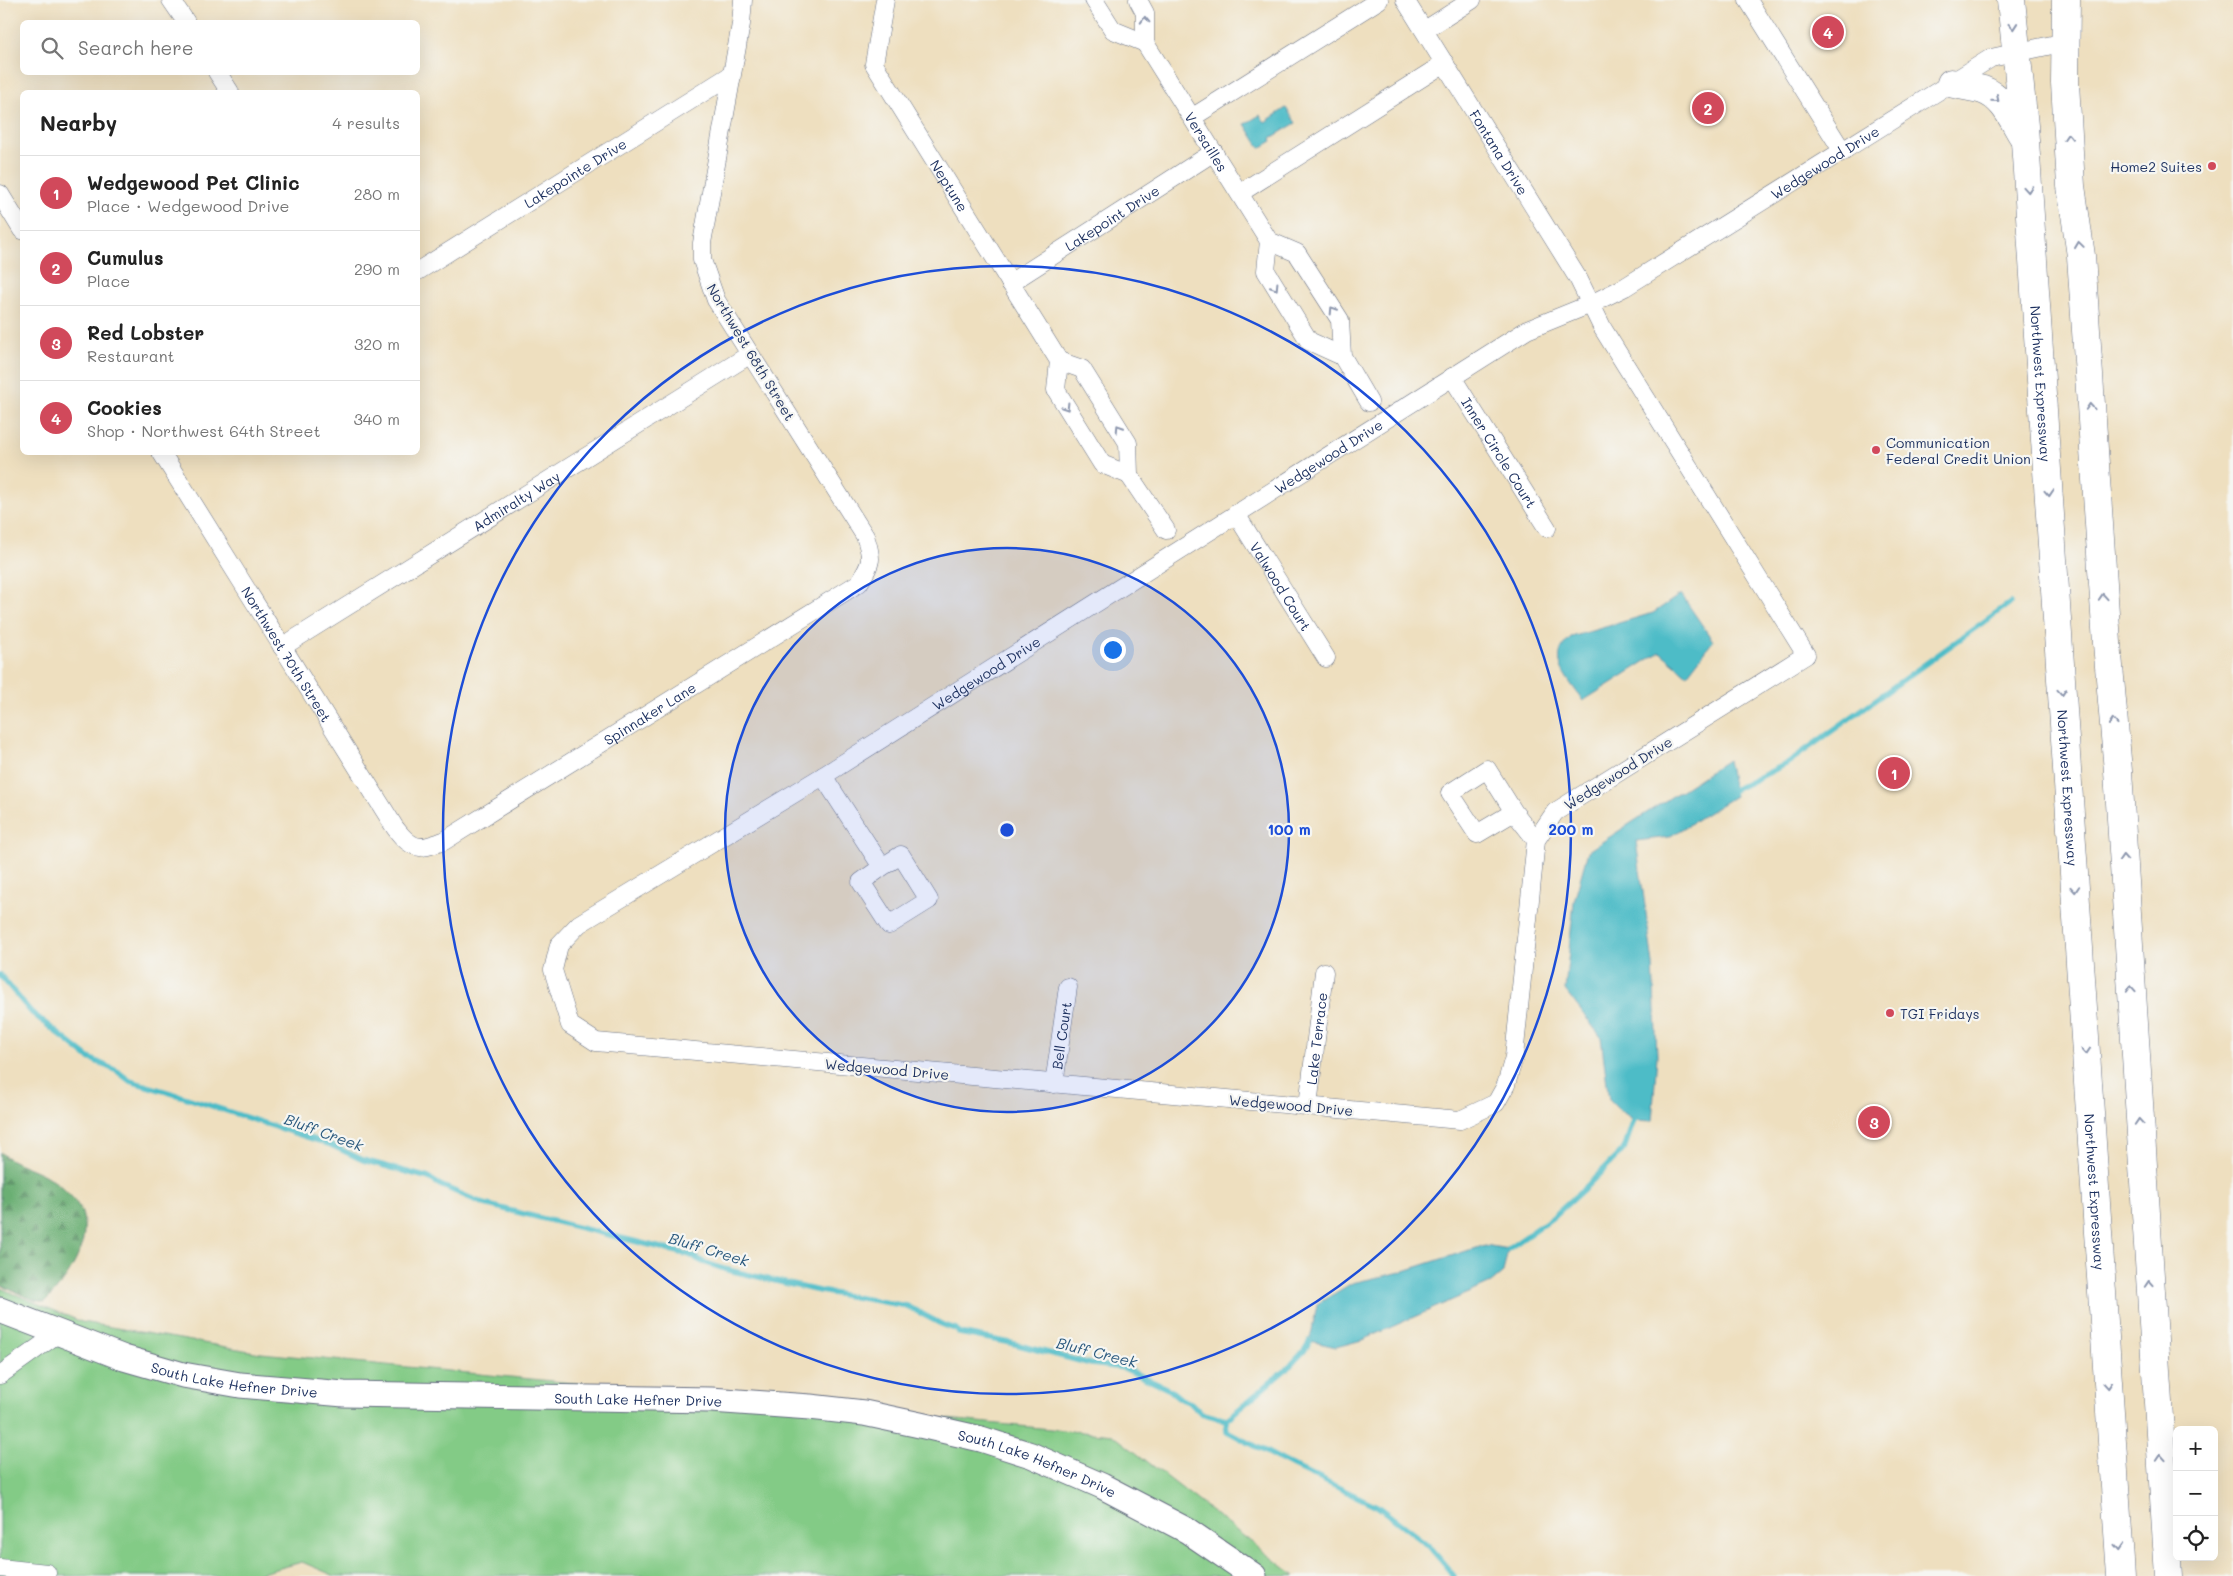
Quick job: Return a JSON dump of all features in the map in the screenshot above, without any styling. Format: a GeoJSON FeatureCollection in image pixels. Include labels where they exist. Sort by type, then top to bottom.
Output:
{"type":"FeatureCollection","features":[{"type":"Feature","properties":{"kind":"highway","name":"Northwest Expressway"},"geometry":{"type":"LineString","coordinates":[[2011,0],[2025,140],[2121,1576]]}},
{"type":"Feature","properties":{"kind":"highway"},"geometry":{"type":"LineString","coordinates":[[2066,0],[2065,83],[2071,186],[2081,256],[2106,643],[2118,771],[2168,1576]]}},
{"type":"Feature","properties":{"kind":"highway"},"geometry":{"type":"LineString","coordinates":[[1951,84],[1986,91],[1996,98],[2006,108],[2025,140]]}},
{"type":"Feature","properties":{"kind":"street"},"geometry":{"type":"LineString","coordinates":[[172,0],[185,20]]}},
{"type":"Feature","properties":{"kind":"street","name":"Northwest 68th Street"},"geometry":{"type":"LineString","coordinates":[[743,0],[702,243],[702,260],[716,300],[865,536],[870,550],[870,566]]}},
{"type":"Feature","properties":{"kind":"street","name":"Neptune"},"geometry":{"type":"LineString","coordinates":[[885,0],[874,64],[1059,361]]}},
{"type":"Feature","properties":{"kind":"street"},"geometry":{"type":"LineString","coordinates":[[1094,0],[1113,30],[1146,43],[1146,12],[1138,0]]}},
{"type":"Feature","properties":{"kind":"street"},"geometry":{"type":"LineString","coordinates":[[1193,117],[1379,0]]}},
{"type":"Feature","properties":{"kind":"street","name":"Fontana Drive"},"geometry":{"type":"LineString","coordinates":[[1405,0],[1579,280],[1591,304]]}},
{"type":"Feature","properties":{"kind":"street"},"geometry":{"type":"LineString","coordinates":[[1425,30],[1472,0]]}},
{"type":"Feature","properties":{"kind":"street"},"geometry":{"type":"LineString","coordinates":[[1748,0],[1842,152]]}},
{"type":"Feature","properties":{"kind":"street","name":"Wedgewood Drive"},"geometry":{"type":"LineString","coordinates":[[1591,304],[1603,330],[1806,654],[1555,812],[1536,840],[1514,1057],[1506,1085],[1496,1103],[1460,1120],[596,1042],[570,1025],[553,970],[559,946],[579,924],[823,776],[1527,330],[1591,304],[1625,287],[1991,58],[2066,42]]}},
{"type":"Feature","properties":{"kind":"street","name":"Versailles"},"geometry":{"type":"LineString","coordinates":[[1146,43],[1269,241]]}},
{"type":"Feature","properties":{"kind":"street"},"geometry":{"type":"LineString","coordinates":[[1240,193],[1445,63]]}},
{"type":"Feature","properties":{"kind":"street","name":"Lakepointe Drive"},"geometry":{"type":"LineString","coordinates":[[420,270],[731,74]]}},
{"type":"Feature","properties":{"kind":"street"},"geometry":{"type":"LineString","coordinates":[[219,75],[229,90]]}},
{"type":"Feature","properties":{"kind":"street","name":"Lakepoint Drive"},"geometry":{"type":"LineString","coordinates":[[1010,283],[1214,152]]}},
{"type":"Feature","properties":{"kind":"street"},"geometry":{"type":"LineString","coordinates":[[0,194],[20,224]]}},
{"type":"Feature","properties":{"kind":"street"},"geometry":{"type":"LineString","coordinates":[[1342,356],[1309,341],[1266,271],[1269,241],[1297,253],[1340,320],[1342,356],[1369,402]]}},
{"type":"Feature","properties":{"kind":"street","name":"Admiralty Way"},"geometry":{"type":"LineString","coordinates":[[282,647],[750,355]]}},
{"type":"Feature","properties":{"kind":"street"},"geometry":{"type":"LineString","coordinates":[[1129,475],[1102,464],[1091,447],[1056,390],[1059,361],[1082,369],[1128,442],[1129,475],[1166,530]]}},
{"type":"Feature","properties":{"kind":"street","name":"Inner Circle Court"},"geometry":{"type":"LineString","coordinates":[[1452,377],[1547,528]]}},
{"type":"Feature","properties":{"kind":"street","name":"Northwest 70th Street"},"geometry":{"type":"LineString","coordinates":[[163,455],[388,818],[397,831],[408,841],[420,847]]}},
{"type":"Feature","properties":{"kind":"street","name":"Valwood Court"},"geometry":{"type":"LineString","coordinates":[[1236,514],[1326,658]]}},
{"type":"Feature","properties":{"kind":"street","name":"Spinnaker Lane"},"geometry":{"type":"LineString","coordinates":[[420,847],[444,841],[836,598],[859,583],[870,566]]}},
{"type":"Feature","properties":{"kind":"street"},"geometry":{"type":"LineString","coordinates":[[823,776],[882,867]]}},
{"type":"Feature","properties":{"kind":"street"},"geometry":{"type":"LineString","coordinates":[[1514,812],[1536,840]]}},
{"type":"Feature","properties":{"kind":"street","name":"Lake Terrace"},"geometry":{"type":"LineString","coordinates":[[1308,1106],[1324,972]]}},
{"type":"Feature","properties":{"kind":"street","name":"Bell Court"},"geometry":{"type":"LineString","coordinates":[[1054,1084],[1068,987]]}},
{"type":"Feature","properties":{"kind":"street","name":"South Lake Hefner Drive"},"geometry":{"type":"LineString","coordinates":[[0,1310],[132,1361],[183,1375],[240,1385],[344,1394],[711,1400],[864,1413],[920,1424],[981,1439],[1031,1455],[1102,1486],[1188,1531],[1254,1576]]}},
{"type":"Feature","properties":{"kind":"street"},"geometry":{"type":"LineString","coordinates":[[0,1375],[60,1332]]}},
{"type":"Feature","properties":{"kind":"street"},"geometry":{"type":"LineString","coordinates":[[0,1568],[47,1573]]}},
{"type":"Feature","properties":{"kind":"green space"},"geometry":{"type":"Polygon","coordinates":[[[0,1152],[55,1182],[73,1198],[82,1213],[84,1225],[80,1250],[69,1273],[45,1302],[34,1300],[0,1285],[0,1152]]]}},
{"type":"Feature","properties":{"kind":"green space"},"geometry":{"type":"Polygon","coordinates":[[[0,1288],[82,1322],[261,1353],[1113,1435],[1295,1576],[335,1576],[302,1562],[251,1576],[0,1576],[0,1288]]]}},
{"type":"Feature","properties":{"kind":"water"},"geometry":{"type":"Polygon","coordinates":[[[1286,108],[1296,123],[1271,138],[1272,141],[1260,148],[1245,124],[1260,115],[1265,122],[1286,108]]]}},
{"type":"Feature","properties":{"kind":"water"},"geometry":{"type":"Polygon","coordinates":[[[1681,594],[1713,641],[1687,675],[1660,652],[1583,701],[1562,669],[1560,653],[1563,645],[1571,637],[1653,613],[1681,594]]]}},
{"type":"Feature","properties":{"kind":"water"},"geometry":{"type":"Polygon","coordinates":[[[1728,760],[1735,796],[1669,837],[1636,841],[1653,964],[1657,1056],[1652,1121],[1634,1120],[1609,1100],[1601,1037],[1565,990],[1574,901],[1588,851],[1728,760]]]}},
{"type":"Feature","properties":{"kind":"water"},"geometry":{"type":"Polygon","coordinates":[[[1485,1245],[1508,1249],[1503,1273],[1491,1283],[1362,1340],[1336,1347],[1310,1341],[1317,1304],[1352,1283],[1401,1272],[1485,1245]]]}},
{"type":"Feature","properties":{"kind":"waterway"},"geometry":{"type":"LineString","coordinates":[[1734,790],[1786,764],[2010,603]]}},
{"type":"Feature","properties":{"kind":"waterway","name":"Bluff Creek"},"geometry":{"type":"LineString","coordinates":[[0,975],[31,1012],[89,1058],[117,1071],[130,1081],[331,1145],[363,1160],[429,1178],[440,1185],[484,1204],[690,1255],[703,1262],[724,1269],[819,1291],[907,1306],[943,1325],[956,1329],[959,1333],[1011,1343],[1091,1364],[1124,1368],[1170,1390],[1181,1399],[1191,1403],[1201,1413],[1226,1420],[1227,1431],[1293,1466],[1377,1506],[1428,1545],[1454,1576]]}},
{"type":"Feature","properties":{"kind":"waterway"},"geometry":{"type":"LineString","coordinates":[[1508,1249],[1552,1218],[1624,1149],[1634,1120]]}},
{"type":"Feature","properties":{"kind":"waterway"},"geometry":{"type":"LineString","coordinates":[[1226,1420],[1291,1365],[1304,1351],[1310,1341]]}},
{"type":"Feature","properties":{"kind":"place","name":"Cookies"},"geometry":{"type":"Point","coordinates":[1828,32]}},
{"type":"Feature","properties":{"kind":"place","name":"Cumulus"},"geometry":{"type":"Point","coordinates":[1708,108]}},
{"type":"Feature","properties":{"kind":"place","name":"Home2 Suites"},"geometry":{"type":"Point","coordinates":[2212,166]}},
{"type":"Feature","properties":{"kind":"place","name":"Communication Federal Credit Union"},"geometry":{"type":"Point","coordinates":[1876,450]}},
{"type":"Feature","properties":{"kind":"place","name":"Wedgewood Pet Clinic"},"geometry":{"type":"Point","coordinates":[1894,773]}},
{"type":"Feature","properties":{"kind":"place","name":"TGI Fridays"},"geometry":{"type":"Point","coordinates":[1890,1013]}},
{"type":"Feature","properties":{"kind":"place","name":"Red Lobster"},"geometry":{"type":"Point","coordinates":[1874,1122]}}]}
